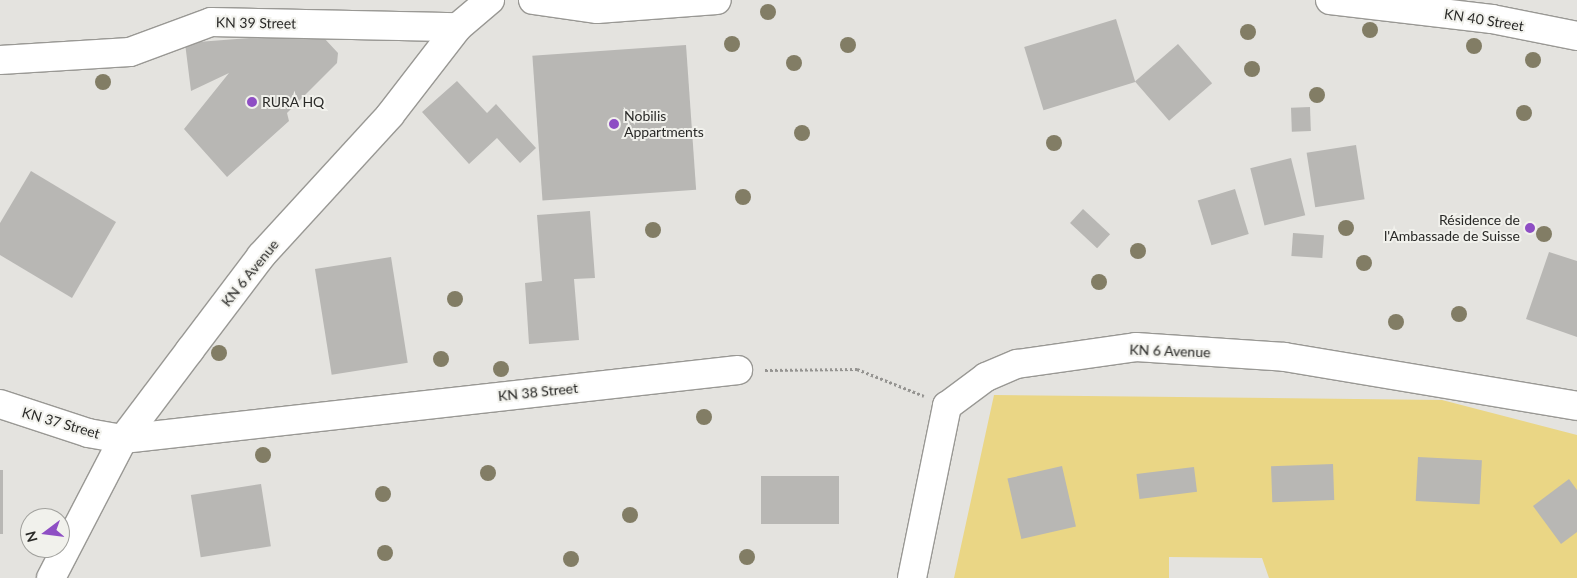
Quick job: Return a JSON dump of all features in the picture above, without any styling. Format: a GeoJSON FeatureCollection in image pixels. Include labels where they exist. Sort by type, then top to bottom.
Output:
{"type":"FeatureCollection","features":[{"type":"Feature","properties":{"kind":"street","name":"KN 6 Avenue"},"geometry":{"type":"LineString","coordinates":[[52,578],[123,439],[261,256],[390,115],[458,27],[490,0]]}},
{"type":"Feature","properties":{"kind":"street"},"geometry":{"type":"LineString","coordinates":[[533,0],[598,9],[717,0]]}},
{"type":"Feature","properties":{"kind":"street","name":"KN 40 Street"},"geometry":{"type":"LineString","coordinates":[[1330,0],[1492,19],[1577,36]]}},
{"type":"Feature","properties":{"kind":"street","name":"KN 39 Street"},"geometry":{"type":"LineString","coordinates":[[0,60],[130,52],[211,22],[458,27]]}},
{"type":"Feature","properties":{"kind":"street","name":"KN 6 Avenue"},"geometry":{"type":"LineString","coordinates":[[948,406],[986,377],[1017,364],[1136,347],[1285,357],[1577,406]]}},
{"type":"Feature","properties":{"kind":"street","name":"KN 38 Street"},"geometry":{"type":"LineString","coordinates":[[123,439],[738,370]]}},
{"type":"Feature","properties":{"kind":"street","name":"KN 37 Street"},"geometry":{"type":"LineString","coordinates":[[0,404],[88,433],[123,439]]}},
{"type":"Feature","properties":{"kind":"street"},"geometry":{"type":"LineString","coordinates":[[912,578],[948,406]]}},
{"type":"Feature","properties":{"kind":"path"},"geometry":{"type":"LineString","coordinates":[[738,370],[857,369],[948,406]]}},
{"type":"Feature","properties":{"kind":"shaded area"},"geometry":{"type":"Polygon","coordinates":[[[994,395],[1442,400],[1577,435],[1577,578],[1269,578],[1262,558],[1169,557],[1169,578],[954,578],[994,395]]]}},
{"type":"Feature","properties":{"kind":"building"},"geometry":{"type":"Polygon","coordinates":[[[1116,19],[1135,82],[1043,110],[1024,47],[1116,19]]]}},
{"type":"Feature","properties":{"kind":"building","name":"RURA HQ"},"geometry":{"type":"Polygon","coordinates":[[[290,35],[324,38],[338,53],[337,63],[287,113],[289,121],[227,177],[184,129],[229,73],[191,91],[185,43],[290,35]]]}},
{"type":"Feature","properties":{"kind":"building"},"geometry":{"type":"Polygon","coordinates":[[[1178,44],[1212,83],[1169,121],[1135,81],[1178,44]]]}},
{"type":"Feature","properties":{"kind":"building","name":"Nobilis Appartments"},"geometry":{"type":"Polygon","coordinates":[[[686,45],[696,190],[542,200],[532,56],[686,45]]]}},
{"type":"Feature","properties":{"kind":"building"},"geometry":{"type":"Polygon","coordinates":[[[457,81],[487,113],[496,104],[536,148],[520,163],[497,138],[469,164],[422,112],[457,81]]]}},
{"type":"Feature","properties":{"kind":"building"},"geometry":{"type":"Polygon","coordinates":[[[1310,107],[1311,131],[1292,132],[1291,108],[1310,107]]]}},
{"type":"Feature","properties":{"kind":"building"},"geometry":{"type":"Polygon","coordinates":[[[1356,145],[1365,199],[1315,207],[1307,153],[1356,145]]]}},
{"type":"Feature","properties":{"kind":"building"},"geometry":{"type":"Polygon","coordinates":[[[1291,158],[1305,215],[1265,225],[1250,168],[1291,158]]]}},
{"type":"Feature","properties":{"kind":"building"},"geometry":{"type":"Polygon","coordinates":[[[31,171],[116,222],[72,298],[0,255],[0,223],[31,171]]]}},
{"type":"Feature","properties":{"kind":"building"},"geometry":{"type":"Polygon","coordinates":[[[1235,189],[1249,234],[1211,245],[1198,200],[1235,189]]]}},
{"type":"Feature","properties":{"kind":"building"},"geometry":{"type":"Polygon","coordinates":[[[1083,209],[1110,234],[1097,248],[1070,223],[1083,209]]]}},
{"type":"Feature","properties":{"kind":"building"},"geometry":{"type":"Polygon","coordinates":[[[590,211],[595,278],[574,279],[579,340],[529,344],[525,283],[542,281],[537,215],[590,211]]]}},
{"type":"Feature","properties":{"kind":"building"},"geometry":{"type":"Polygon","coordinates":[[[1293,233],[1324,235],[1322,258],[1291,256],[1293,233]]]}},
{"type":"Feature","properties":{"kind":"building"},"geometry":{"type":"Polygon","coordinates":[[[1549,252],[1577,261],[1577,337],[1526,319],[1549,252]]]}},
{"type":"Feature","properties":{"kind":"building"},"geometry":{"type":"Polygon","coordinates":[[[391,257],[408,363],[332,375],[315,269],[391,257]]]}},
{"type":"Feature","properties":{"kind":"building"},"geometry":{"type":"Polygon","coordinates":[[[1418,457],[1482,460],[1480,504],[1416,501],[1418,457]]]}},
{"type":"Feature","properties":{"kind":"building"},"geometry":{"type":"Polygon","coordinates":[[[1333,464],[1334,500],[1272,502],[1271,466],[1333,464]]]}},
{"type":"Feature","properties":{"kind":"building"},"geometry":{"type":"Polygon","coordinates":[[[1062,466],[1076,526],[1021,539],[1007,479],[1062,466]]]}},
{"type":"Feature","properties":{"kind":"building"},"geometry":{"type":"Polygon","coordinates":[[[1194,467],[1197,492],[1139,499],[1136,474],[1194,467]]]}},
{"type":"Feature","properties":{"kind":"building"},"geometry":{"type":"Polygon","coordinates":[[[0,470],[3,470],[3,534],[0,534],[0,470]]]}},
{"type":"Feature","properties":{"kind":"building"},"geometry":{"type":"Polygon","coordinates":[[[761,476],[839,476],[839,524],[761,524],[761,476]]]}},
{"type":"Feature","properties":{"kind":"building"},"geometry":{"type":"Polygon","coordinates":[[[1569,479],[1577,490],[1577,532],[1561,544],[1533,506],[1569,479]]]}},
{"type":"Feature","properties":{"kind":"building"},"geometry":{"type":"Polygon","coordinates":[[[261,484],[271,546],[201,557],[191,495],[261,484]]]}},
{"type":"Feature","properties":{"kind":"place","name":"RURA HQ"},"geometry":{"type":"Point","coordinates":[252,102]}},
{"type":"Feature","properties":{"kind":"place","name":"Nobilis Appartments"},"geometry":{"type":"Point","coordinates":[614,124]}},
{"type":"Feature","properties":{"kind":"place","name":"Résidence de l'Ambassade de Suisse"},"geometry":{"type":"Point","coordinates":[1530,228]}}]}
